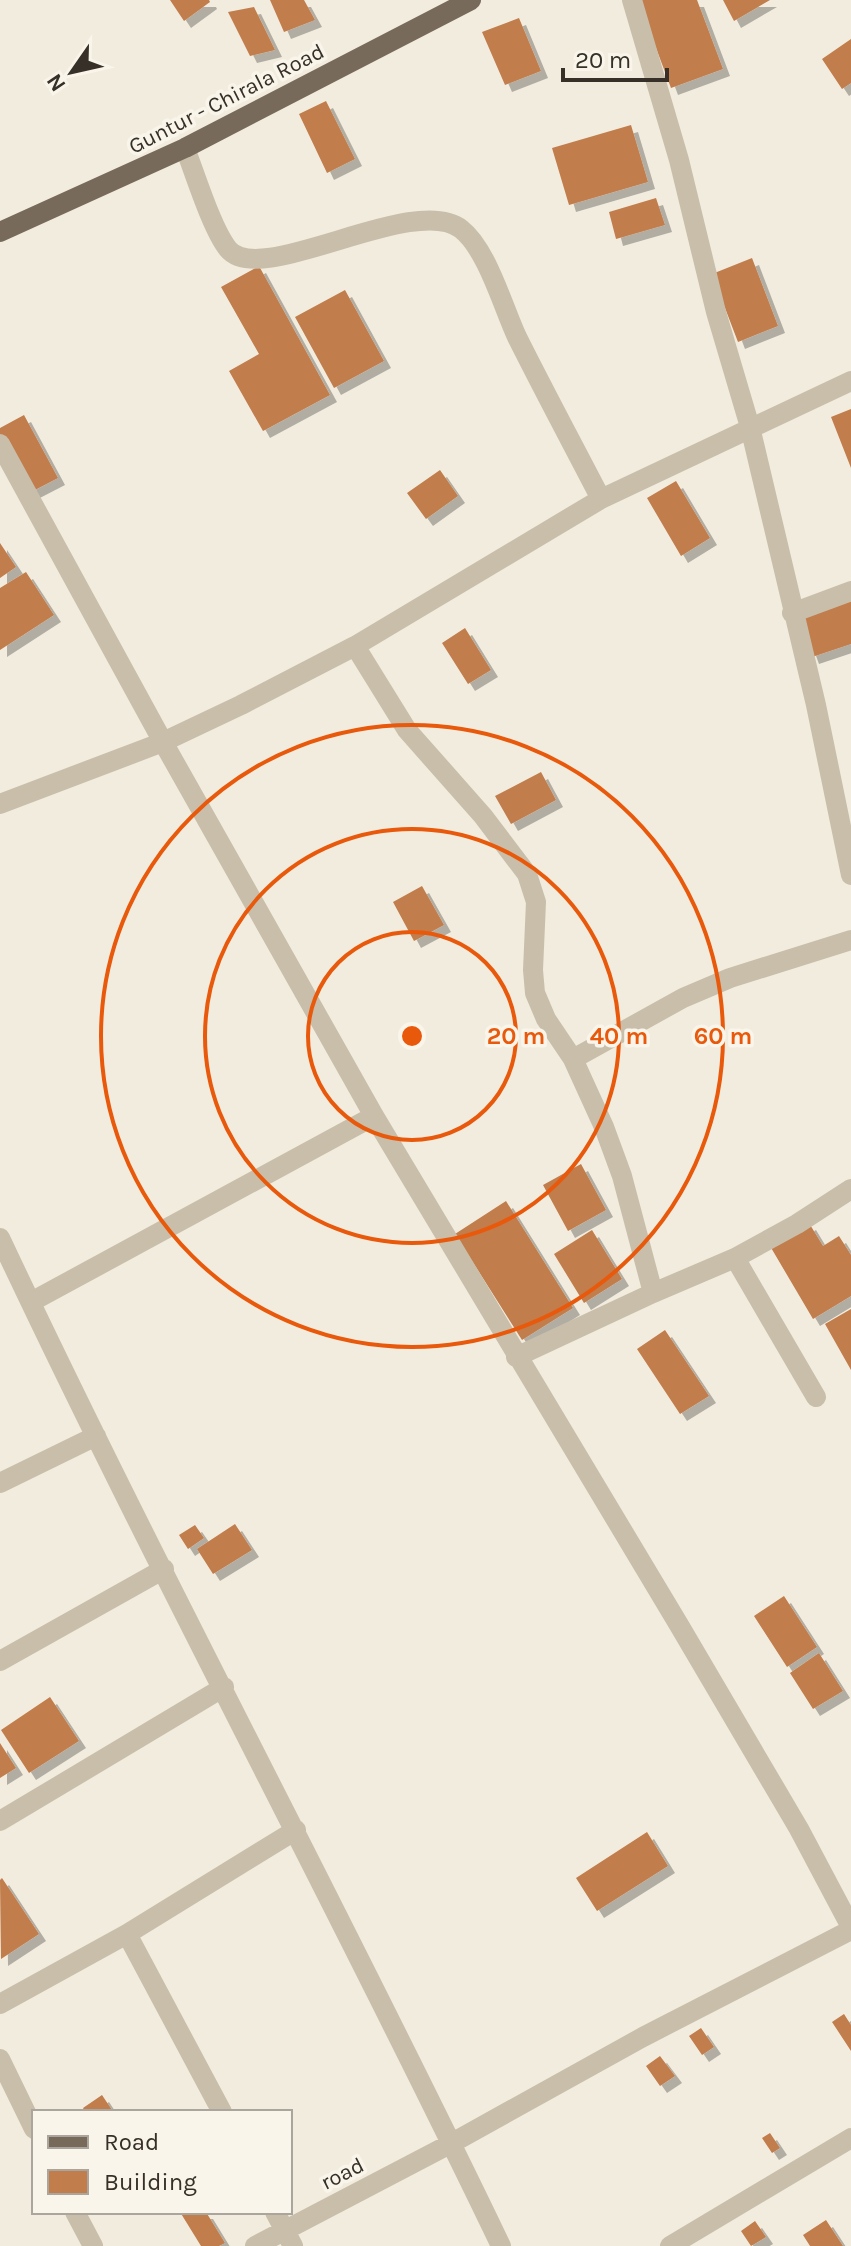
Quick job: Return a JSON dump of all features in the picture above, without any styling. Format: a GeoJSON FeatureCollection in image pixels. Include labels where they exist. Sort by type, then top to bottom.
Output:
{"type":"FeatureCollection","features":[{"type":"Feature","properties":{"kind":"main road","name":"Guntur - Chirala Road"},"geometry":{"type":"LineString","coordinates":[[0,232],[185,148],[471,0]]}},
{"type":"Feature","properties":{"kind":"street"},"geometry":{"type":"LineString","coordinates":[[632,0],[679,160],[716,312],[750,427],[816,705],[851,875]]}},
{"type":"Feature","properties":{"kind":"street"},"geometry":{"type":"LineString","coordinates":[[185,148],[220,235],[229,251],[242,259],[283,255],[362,233],[419,223],[441,220],[461,229],[480,250],[517,335],[601,499]]}},
{"type":"Feature","properties":{"kind":"street"},"geometry":{"type":"LineString","coordinates":[[0,804],[163,742],[355,646],[601,499],[851,381]]}},
{"type":"Feature","properties":{"kind":"street"},"geometry":{"type":"LineString","coordinates":[[0,444],[163,742],[374,1116],[799,1829],[851,1928]]}},
{"type":"Feature","properties":{"kind":"street"},"geometry":{"type":"LineString","coordinates":[[792,613],[851,591]]}},
{"type":"Feature","properties":{"kind":"street"},"geometry":{"type":"LineString","coordinates":[[355,646],[407,730],[483,816],[527,874],[536,902],[535,993],[546,1019],[573,1059],[604,1127],[622,1176],[653,1293]]}},
{"type":"Feature","properties":{"kind":"street"},"geometry":{"type":"LineString","coordinates":[[573,1059],[683,998],[743,974],[851,940]]}},
{"type":"Feature","properties":{"kind":"street"},"geometry":{"type":"LineString","coordinates":[[31,1302],[374,1116]]}},
{"type":"Feature","properties":{"kind":"street"},"geometry":{"type":"LineString","coordinates":[[516,1357],[735,1258],[797,1224],[851,1189]]}},
{"type":"Feature","properties":{"kind":"street"},"geometry":{"type":"LineString","coordinates":[[0,1238],[9,1281],[31,1302],[501,2246]]}},
{"type":"Feature","properties":{"kind":"street"},"geometry":{"type":"LineString","coordinates":[[735,1258],[816,1397]]}},
{"type":"Feature","properties":{"kind":"street"},"geometry":{"type":"LineString","coordinates":[[0,1483],[96,1436]]}},
{"type":"Feature","properties":{"kind":"street"},"geometry":{"type":"LineString","coordinates":[[0,1661],[164,1569]]}},
{"type":"Feature","properties":{"kind":"street"},"geometry":{"type":"LineString","coordinates":[[0,1821],[224,1687]]}},
{"type":"Feature","properties":{"kind":"street"},"geometry":{"type":"LineString","coordinates":[[0,2004],[127,1934],[296,1830]]}},
{"type":"Feature","properties":{"kind":"street","name":"road"},"geometry":{"type":"LineString","coordinates":[[255,2246],[851,1928]]}},
{"type":"Feature","properties":{"kind":"street"},"geometry":{"type":"LineString","coordinates":[[127,1934],[221,2110]]}},
{"type":"Feature","properties":{"kind":"street"},"geometry":{"type":"LineString","coordinates":[[0,2059],[32,2125]]}},
{"type":"Feature","properties":{"kind":"street"},"geometry":{"type":"LineString","coordinates":[[670,2246],[851,2138]]}},
{"type":"Feature","properties":{"kind":"street"},"geometry":{"type":"LineString","coordinates":[[76,2214],[93,2246]]}},
{"type":"Feature","properties":{"kind":"building"},"geometry":{"type":"Polygon","coordinates":[[[170,0],[209,0],[210,2],[184,21],[170,0]]]}},
{"type":"Feature","properties":{"kind":"building"},"geometry":{"type":"Polygon","coordinates":[[[270,0],[304,0],[315,20],[284,32],[270,0]]]}},
{"type":"Feature","properties":{"kind":"building"},"geometry":{"type":"Polygon","coordinates":[[[638,0],[697,0],[723,69],[671,88],[638,0]]]}},
{"type":"Feature","properties":{"kind":"building"},"geometry":{"type":"Polygon","coordinates":[[[723,0],[770,0],[734,21],[723,0]]]}},
{"type":"Feature","properties":{"kind":"building"},"geometry":{"type":"Polygon","coordinates":[[[254,7],[275,50],[250,56],[228,12],[254,7]]]}},
{"type":"Feature","properties":{"kind":"building"},"geometry":{"type":"Polygon","coordinates":[[[519,18],[541,71],[505,85],[482,32],[519,18]]]}},
{"type":"Feature","properties":{"kind":"building"},"geometry":{"type":"Polygon","coordinates":[[[851,39],[851,83],[842,89],[822,59],[851,39]]]}},
{"type":"Feature","properties":{"kind":"building"},"geometry":{"type":"Polygon","coordinates":[[[326,101],[355,159],[327,173],[299,114],[326,101]]]}},
{"type":"Feature","properties":{"kind":"building"},"geometry":{"type":"Polygon","coordinates":[[[631,125],[648,182],[569,205],[552,148],[631,125]]]}},
{"type":"Feature","properties":{"kind":"building"},"geometry":{"type":"Polygon","coordinates":[[[656,198],[665,225],[616,239],[609,212],[656,198]]]}},
{"type":"Feature","properties":{"kind":"building"},"geometry":{"type":"Polygon","coordinates":[[[752,258],[778,326],[738,342],[712,274],[752,258]]]}},
{"type":"Feature","properties":{"kind":"building"},"geometry":{"type":"Polygon","coordinates":[[[259,266],[330,395],[263,431],[229,371],[259,354],[221,287],[259,266]]]}},
{"type":"Feature","properties":{"kind":"building"},"geometry":{"type":"Polygon","coordinates":[[[345,290],[384,361],[334,388],[295,317],[345,290]]]}},
{"type":"Feature","properties":{"kind":"building"},"geometry":{"type":"Polygon","coordinates":[[[851,409],[851,468],[831,417],[851,409]]]}},
{"type":"Feature","properties":{"kind":"building"},"geometry":{"type":"Polygon","coordinates":[[[24,415],[58,478],[29,493],[0,438],[0,428],[24,415]]]}},
{"type":"Feature","properties":{"kind":"building"},"geometry":{"type":"Polygon","coordinates":[[[440,470],[458,496],[426,519],[407,493],[440,470]]]}},
{"type":"Feature","properties":{"kind":"building"},"geometry":{"type":"Polygon","coordinates":[[[676,481],[710,538],[681,556],[647,498],[676,481]]]}},
{"type":"Feature","properties":{"kind":"building"},"geometry":{"type":"Polygon","coordinates":[[[0,543],[16,567],[0,578],[0,543]]]}},
{"type":"Feature","properties":{"kind":"building"},"geometry":{"type":"Polygon","coordinates":[[[26,572],[54,615],[0,650],[0,588],[26,572]]]}},
{"type":"Feature","properties":{"kind":"building"},"geometry":{"type":"Polygon","coordinates":[[[851,601],[851,644],[812,657],[798,619],[851,601]]]}},
{"type":"Feature","properties":{"kind":"building"},"geometry":{"type":"Polygon","coordinates":[[[465,628],[491,670],[468,684],[442,643],[465,628]]]}},
{"type":"Feature","properties":{"kind":"building"},"geometry":{"type":"Polygon","coordinates":[[[541,772],[556,800],[511,824],[495,796],[541,772]]]}},
{"type":"Feature","properties":{"kind":"building"},"geometry":{"type":"Polygon","coordinates":[[[422,886],[444,925],[414,941],[393,902],[422,886]]]}},
{"type":"Feature","properties":{"kind":"building"},"geometry":{"type":"Polygon","coordinates":[[[581,1164],[606,1210],[568,1231],[543,1185],[581,1164]]]}},
{"type":"Feature","properties":{"kind":"building"},"geometry":{"type":"Polygon","coordinates":[[[506,1201],[573,1308],[522,1340],[455,1234],[506,1201]]]}},
{"type":"Feature","properties":{"kind":"building"},"geometry":{"type":"Polygon","coordinates":[[[809,1223],[823,1246],[839,1236],[851,1255],[851,1296],[813,1319],[770,1246],[809,1223]]]}},
{"type":"Feature","properties":{"kind":"building"},"geometry":{"type":"Polygon","coordinates":[[[592,1230],[622,1279],[584,1303],[554,1254],[592,1230]]]}},
{"type":"Feature","properties":{"kind":"building"},"geometry":{"type":"Polygon","coordinates":[[[851,1309],[851,1370],[825,1324],[851,1309]]]}},
{"type":"Feature","properties":{"kind":"building"},"geometry":{"type":"Polygon","coordinates":[[[665,1330],[709,1396],[680,1414],[637,1349],[665,1330]]]}},
{"type":"Feature","properties":{"kind":"building"},"geometry":{"type":"Polygon","coordinates":[[[235,1524],[252,1550],[213,1574],[197,1549],[235,1524]]]}},
{"type":"Feature","properties":{"kind":"building"},"geometry":{"type":"Polygon","coordinates":[[[195,1525],[204,1538],[188,1549],[179,1535],[195,1525]]]}},
{"type":"Feature","properties":{"kind":"building"},"geometry":{"type":"Polygon","coordinates":[[[784,1596],[817,1647],[787,1667],[754,1616],[784,1596]]]}},
{"type":"Feature","properties":{"kind":"building"},"geometry":{"type":"Polygon","coordinates":[[[819,1653],[843,1691],[813,1709],[790,1673],[819,1653]]]}},
{"type":"Feature","properties":{"kind":"building"},"geometry":{"type":"Polygon","coordinates":[[[50,1697],[79,1741],[29,1773],[1,1730],[50,1697]]]}},
{"type":"Feature","properties":{"kind":"building"},"geometry":{"type":"Polygon","coordinates":[[[0,1743],[16,1768],[0,1778],[0,1743]]]}},
{"type":"Feature","properties":{"kind":"building"},"geometry":{"type":"Polygon","coordinates":[[[647,1832],[668,1866],[597,1911],[576,1878],[647,1832]]]}},
{"type":"Feature","properties":{"kind":"building"},"geometry":{"type":"Polygon","coordinates":[[[2,1878],[39,1934],[1,1959],[0,1880],[2,1878]]]}},
{"type":"Feature","properties":{"kind":"building"},"geometry":{"type":"Polygon","coordinates":[[[844,2014],[851,2025],[851,2051],[832,2022],[844,2014]]]}},
{"type":"Feature","properties":{"kind":"building"},"geometry":{"type":"Polygon","coordinates":[[[701,2028],[714,2047],[702,2055],[689,2036],[701,2028]]]}},
{"type":"Feature","properties":{"kind":"building"},"geometry":{"type":"Polygon","coordinates":[[[660,2056],[675,2076],[660,2086],[646,2066],[660,2056]]]}},
{"type":"Feature","properties":{"kind":"building"},"geometry":{"type":"Polygon","coordinates":[[[102,2095],[112,2110],[84,2110],[102,2095]]]}},
{"type":"Feature","properties":{"kind":"building"},"geometry":{"type":"Polygon","coordinates":[[[770,2133],[780,2148],[772,2153],[762,2138],[770,2133]]]}},
{"type":"Feature","properties":{"kind":"building"},"geometry":{"type":"Polygon","coordinates":[[[181,2214],[207,2214],[225,2243],[201,2246],[181,2214]]]}},
{"type":"Feature","properties":{"kind":"building"},"geometry":{"type":"Polygon","coordinates":[[[826,2220],[843,2246],[810,2246],[803,2235],[826,2220]]]}},
{"type":"Feature","properties":{"kind":"building"},"geometry":{"type":"Polygon","coordinates":[[[755,2221],[766,2237],[751,2246],[741,2231],[755,2221]]]}}]}
